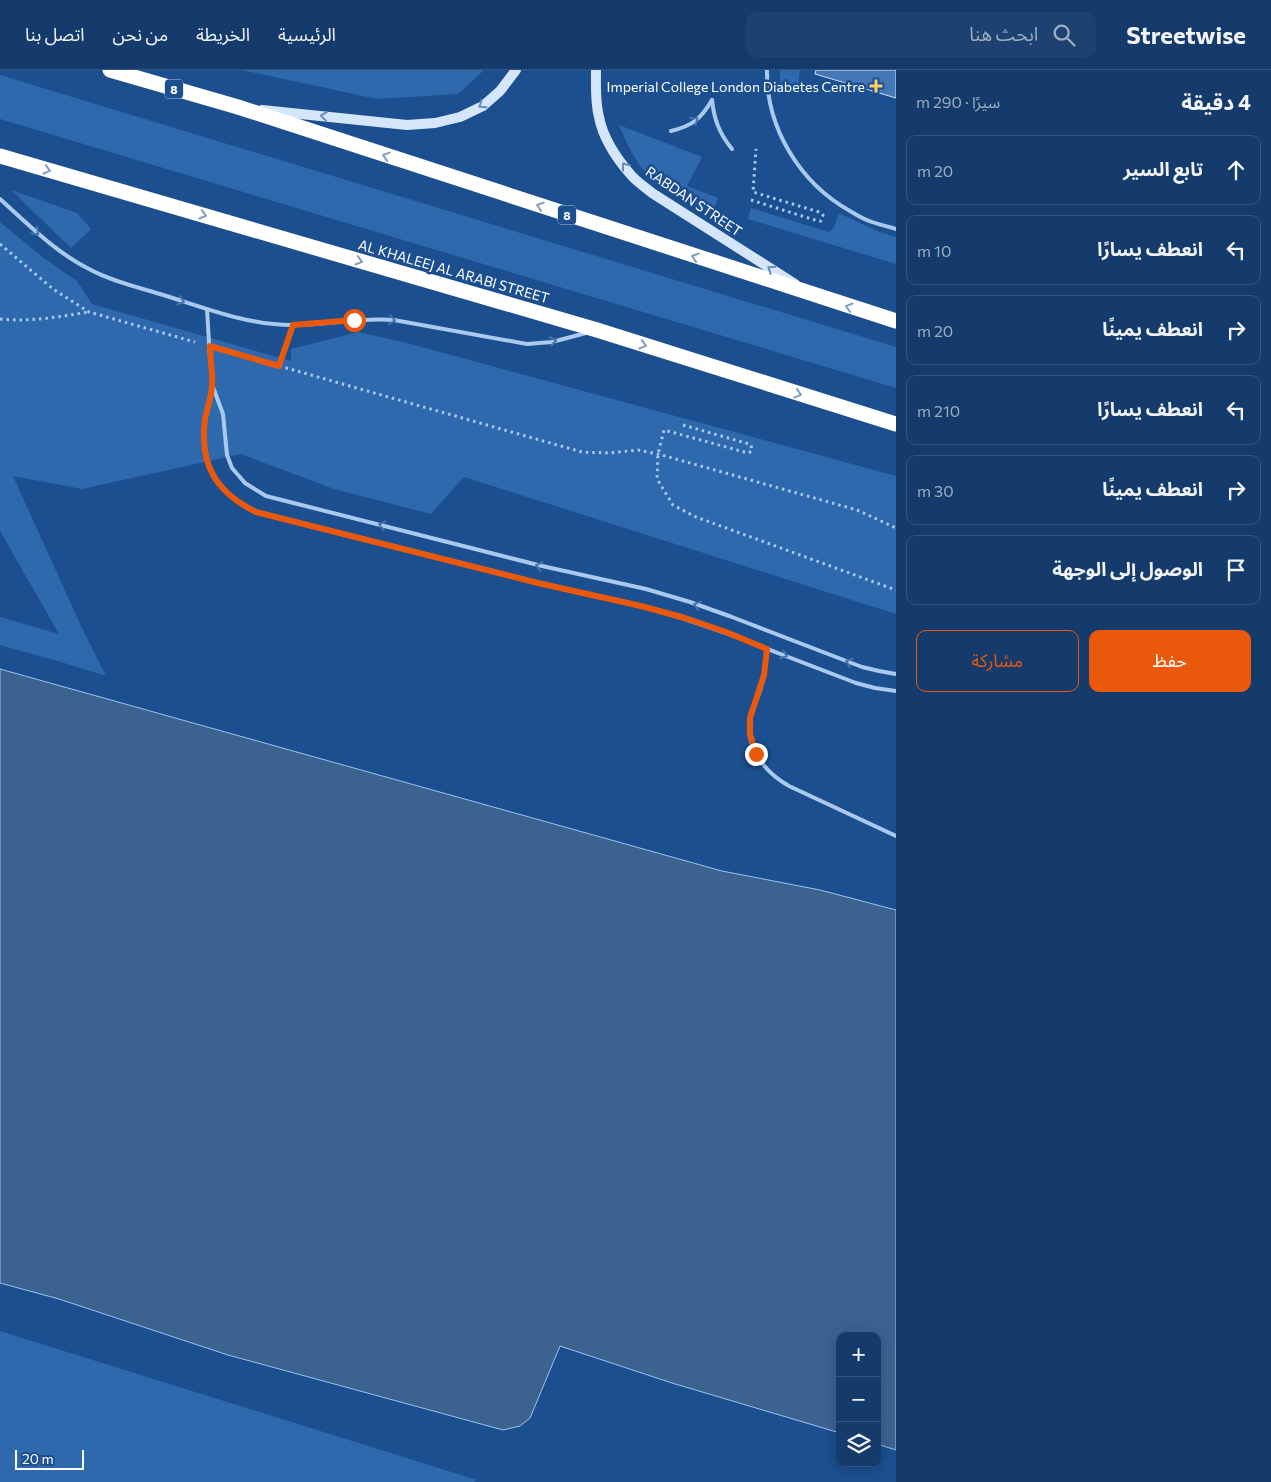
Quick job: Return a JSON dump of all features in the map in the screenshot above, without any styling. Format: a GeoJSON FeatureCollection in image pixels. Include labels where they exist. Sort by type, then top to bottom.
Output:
{"type":"FeatureCollection","features":[{"type":"Feature","properties":{"kind":"highway","name":"8"},"geometry":{"type":"LineString","coordinates":[[110,70],[238,108],[896,321]]}},
{"type":"Feature","properties":{"kind":"highway","name":"AL KHALEEJ AL ARABI STREET"},"geometry":{"type":"LineString","coordinates":[[0,156],[597,330],[896,424]]}},
{"type":"Feature","properties":{"kind":"main road"},"geometry":{"type":"LineString","coordinates":[[238,108],[408,125],[436,123],[460,117],[483,106],[500,91],[516,70]]}},
{"type":"Feature","properties":{"kind":"main road","name":"RABDAN STREET"},"geometry":{"type":"LineString","coordinates":[[596,70],[596,96],[599,118],[608,140],[632,176],[652,193],[812,295]]}},
{"type":"Feature","properties":{"kind":"lane"},"geometry":{"type":"LineString","coordinates":[[767,70],[767,84],[774,118],[783,142],[802,171],[818,189],[837,204],[866,220],[896,229]]}},
{"type":"Feature","properties":{"kind":"lane"},"geometry":{"type":"LineString","coordinates":[[670,131],[684,128],[696,121],[706,112],[712,100],[717,126],[723,138],[732,149]]}},
{"type":"Feature","properties":{"kind":"lane"},"geometry":{"type":"LineString","coordinates":[[0,199],[40,236],[89,270],[237,318],[293,325],[377,319],[394,320],[527,344],[552,342],[597,330]]}},
{"type":"Feature","properties":{"kind":"lane"},"geometry":{"type":"LineString","coordinates":[[207,309],[213,387],[223,414],[228,455],[232,468],[246,483],[266,496],[542,566],[655,592],[732,617],[862,667],[878,672],[896,674]]}},
{"type":"Feature","properties":{"kind":"lane"},"geometry":{"type":"LineString","coordinates":[[213,387],[205,420],[204,436],[205,453],[209,468],[215,479],[233,498],[256,512],[685,618],[856,683],[896,691]]}},
{"type":"Feature","properties":{"kind":"lane"},"geometry":{"type":"LineString","coordinates":[[767,649],[764,675],[752,709],[749,726],[756,754],[763,766],[779,781],[896,836]]}},
{"type":"Feature","properties":{"kind":"path"},"geometry":{"type":"LineString","coordinates":[[751,200],[818,221],[823,217],[819,212],[753,192],[756,149]]}},
{"type":"Feature","properties":{"kind":"path"},"geometry":{"type":"LineString","coordinates":[[0,244],[53,289],[89,312],[582,452],[609,453],[638,450],[658,454],[857,510],[896,528]]}},
{"type":"Feature","properties":{"kind":"path"},"geometry":{"type":"LineString","coordinates":[[0,320],[16,321],[89,312]]}},
{"type":"Feature","properties":{"kind":"path"},"geometry":{"type":"LineString","coordinates":[[279,366],[293,325]]}},
{"type":"Feature","properties":{"kind":"path"},"geometry":{"type":"LineString","coordinates":[[683,425],[749,444],[752,447],[752,452],[748,453],[664,430],[658,454],[657,479],[673,505],[696,517],[896,590]]}},
{"type":"Feature","properties":{"kind":"shaded area"},"geometry":{"type":"Polygon","coordinates":[[[242,70],[484,70],[458,94],[377,99],[242,70]]]}},
{"type":"Feature","properties":{"kind":"shaded area"},"geometry":{"type":"Polygon","coordinates":[[[780,70],[800,70],[798,90],[780,83],[780,70]]]}},
{"type":"Feature","properties":{"kind":"shaded area"},"geometry":{"type":"Polygon","coordinates":[[[0,75],[896,347],[896,388],[0,119],[0,75]]]}},
{"type":"Feature","properties":{"kind":"shaded area"},"geometry":{"type":"Polygon","coordinates":[[[619,125],[702,157],[687,186],[718,198],[713,211],[675,196],[655,183],[636,160],[619,125]]]}},
{"type":"Feature","properties":{"kind":"shaded area"},"geometry":{"type":"Polygon","coordinates":[[[11,190],[77,213],[91,229],[71,248],[11,190]]]}},
{"type":"Feature","properties":{"kind":"shaded area"},"geometry":{"type":"Polygon","coordinates":[[[751,208],[829,232],[834,227],[839,213],[877,231],[896,237],[896,264],[748,219],[751,208]]]}},
{"type":"Feature","properties":{"kind":"shaded area"},"geometry":{"type":"Polygon","coordinates":[[[0,222],[45,259],[77,281],[92,304],[291,361],[291,349],[358,332],[407,343],[896,476],[896,614],[464,477],[431,514],[334,489],[241,454],[82,489],[13,476],[82,628],[106,676],[0,645],[0,617],[59,634],[0,531],[0,222]]]}},
{"type":"Feature","properties":{"kind":"shaded area"},"geometry":{"type":"Polygon","coordinates":[[[0,669],[722,871],[820,890],[896,910],[896,1450],[881,1445],[881,1332],[836,1332],[836,1432],[672,1383],[560,1346],[530,1418],[520,1426],[503,1430],[228,1355],[59,1299],[0,1283],[0,669]]]}},
{"type":"Feature","properties":{"kind":"shaded area"},"geometry":{"type":"Polygon","coordinates":[[[0,1331],[477,1480],[474,1482],[0,1482],[0,1331]]]}},
{"type":"Feature","properties":{"kind":"building","name":"Imperial College London Diabetes Centre"},"geometry":{"type":"Polygon","coordinates":[[[816,70],[896,70],[896,98],[815,74],[816,70]]]}},
{"type":"Feature","properties":{"kind":"place","name":"Imperial College London Diabetes Centre"},"geometry":{"type":"Point","coordinates":[876,86]}},
{"type":"Feature","properties":{"kind":"route"},"geometry":{"type":"LineString","coordinates":[[354,320],[293,325],[279,366],[210,346],[213,387],[205,420],[205,453],[209,468],[223,488],[233,498],[256,512],[538,583],[641,606],[685,618],[767,649],[764,675],[752,709],[749,726],[756,754]]}}]}
